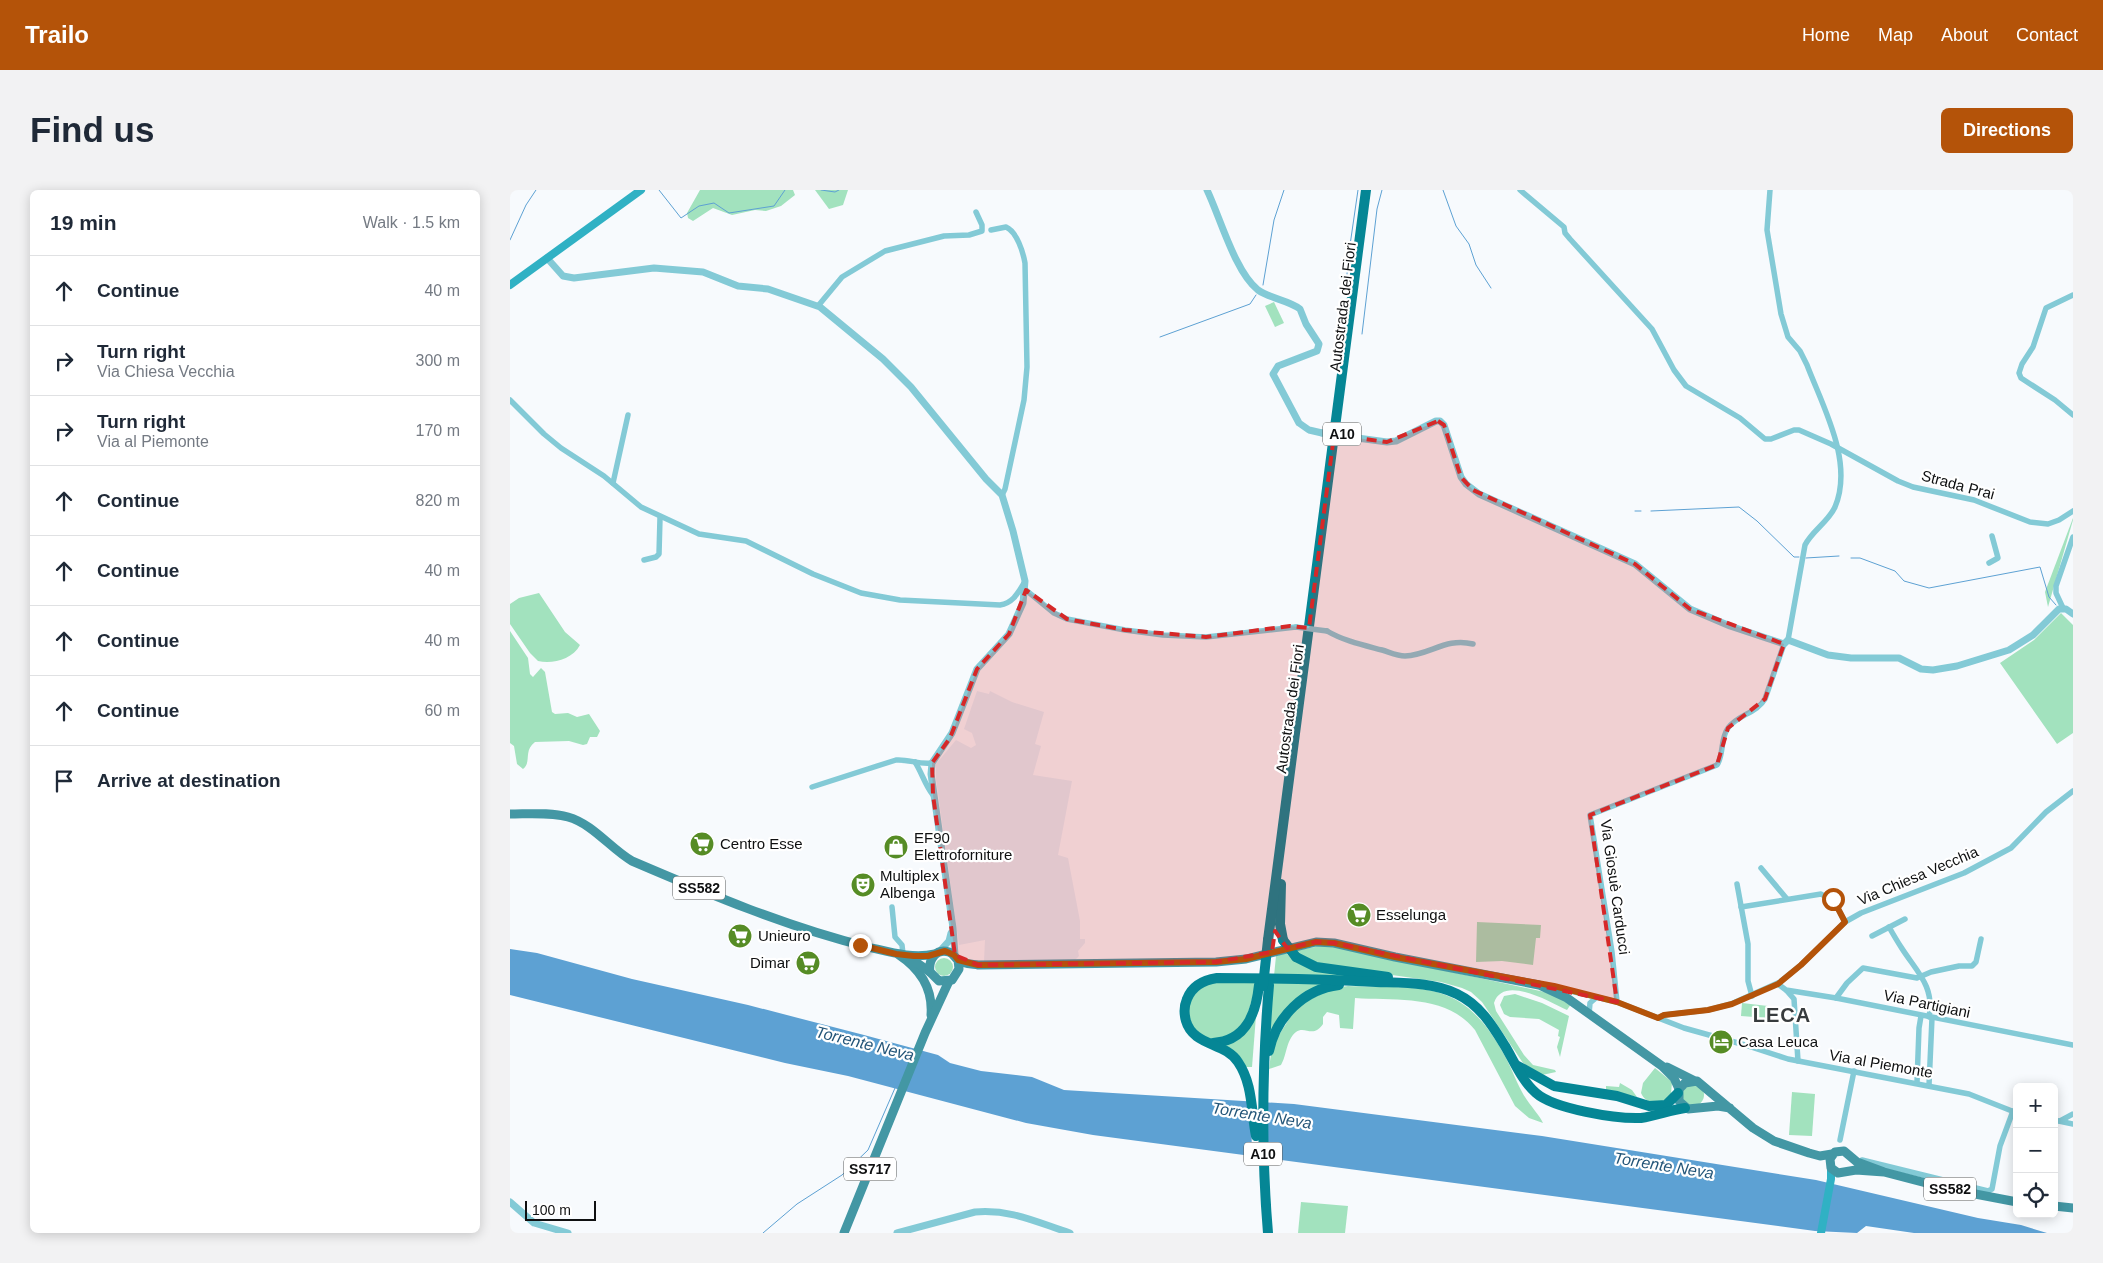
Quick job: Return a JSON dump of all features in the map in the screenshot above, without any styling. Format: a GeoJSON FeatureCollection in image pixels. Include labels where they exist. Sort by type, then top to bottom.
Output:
{"type":"FeatureCollection","features":[{"type":"Feature","properties":{"kind":"highway","name":"Autostrada dei Fiori"},"geometry":{"type":"LineString","coordinates":[[1264,985],[1275,940],[1366,190]]}},
{"type":"Feature","properties":{"kind":"highway","name":"Autostrada dei Fiori"},"geometry":{"type":"LineString","coordinates":[[1262,1233],[1256,1136],[1265,960],[1275,940],[1373,190]]}},
{"type":"Feature","properties":{"kind":"highway"},"geometry":{"type":"LineString","coordinates":[[1275,940],[1296,958],[1316,967],[1393,978],[1407,983]]}},
{"type":"Feature","properties":{"kind":"highway"},"geometry":{"type":"LineString","coordinates":[[1256,1136],[1250,1090],[1237,1060],[1225,1050],[1210,1044],[1194,1034],[1188,1026],[1185,1016],[1185,1005],[1188,996],[1202,982],[1217,978],[1362,981],[1407,983],[1445,988],[1473,1003],[1492,1024],[1526,1083],[1543,1099],[1566,1108],[1636,1118],[1660,1115],[1685,1108]]}},
{"type":"Feature","properties":{"kind":"highway"},"geometry":{"type":"LineString","coordinates":[[1260,1075],[1272,1039],[1284,1017],[1293,1006],[1318,990],[1362,981]]}},
{"type":"Feature","properties":{"kind":"highway"},"geometry":{"type":"LineString","coordinates":[[1210,1044],[1230,1041],[1245,1028],[1253,1014],[1264,985]]}},
{"type":"Feature","properties":{"kind":"highway"},"geometry":{"type":"LineString","coordinates":[[1517,1065],[1535,1077],[1554,1086],[1617,1096],[1650,1106],[1666,1105],[1678,1091]]}},
{"type":"Feature","properties":{"kind":"highway","name":"Autostrada dei Fiori"},"geometry":{"type":"LineString","coordinates":[[1260,1075],[1268,1233]]}},
{"type":"Feature","properties":{"kind":"main road"},"geometry":{"type":"LineString","coordinates":[[510,284],[641,190]]}},
{"type":"Feature","properties":{"kind":"main road","name":"SS582"},"geometry":{"type":"LineString","coordinates":[[510,814],[568,816],[585,825],[619,854],[645,867],[779,920],[852,943],[901,954],[923,956],[937,953]]}},
{"type":"Feature","properties":{"kind":"main road"},"geometry":{"type":"LineString","coordinates":[[978,965],[958,974],[949,981],[939,981],[931,974],[930,962],[937,953],[945,951],[956,958],[978,965],[1216,962],[1246,959],[1316,942],[1334,943],[1539,985],[1559,994],[1662,1066],[1674,1078],[1679,1101],[1685,1108],[1692,1110],[1718,1106],[1730,1108]]}},
{"type":"Feature","properties":{"kind":"main road"},"geometry":{"type":"LineString","coordinates":[[901,954],[917,970],[925,982],[930,995],[931,1015]]}},
{"type":"Feature","properties":{"kind":"main road","name":"SS582"},"geometry":{"type":"LineString","coordinates":[[901,954],[931,974]]}},
{"type":"Feature","properties":{"kind":"main road"},"geometry":{"type":"LineString","coordinates":[[956,958],[959,969],[958,974]]}},
{"type":"Feature","properties":{"kind":"main road","name":"SS717"},"geometry":{"type":"LineString","coordinates":[[931,974],[934,995],[931,1015]]}},
{"type":"Feature","properties":{"kind":"main road","name":"SS717"},"geometry":{"type":"LineString","coordinates":[[844,1233],[931,1015],[949,981]]}},
{"type":"Feature","properties":{"kind":"main road"},"geometry":{"type":"LineString","coordinates":[[1662,1066],[1701,1083],[1706,1090],[1707,1098],[1700,1108]]}},
{"type":"Feature","properties":{"kind":"main road"},"geometry":{"type":"LineString","coordinates":[[1678,1091],[1684,1083],[1693,1080]]}},
{"type":"Feature","properties":{"kind":"main road","name":"SS582"},"geometry":{"type":"LineString","coordinates":[[1706,1090],[1761,1134],[1774,1141],[1820,1156],[1886,1169],[1958,1191],[2013,1201]]}},
{"type":"Feature","properties":{"kind":"main road"},"geometry":{"type":"LineString","coordinates":[[1821,1233],[1831,1179],[1840,1160]]}},
{"type":"Feature","properties":{"kind":"main road","name":"SS582"},"geometry":{"type":"LineString","coordinates":[[1840,1160],[1856,1170],[1886,1169]]}},
{"type":"Feature","properties":{"kind":"main road"},"geometry":{"type":"LineString","coordinates":[[2058,1206],[2073,1208]]}},
{"type":"Feature","properties":{"kind":"street"},"geometry":{"type":"LineString","coordinates":[[1208,190],[1223,230],[1248,278],[1261,292],[1300,309],[1306,324],[1319,344],[1317,351],[1278,366],[1272,374],[1299,423],[1309,430],[1387,442],[1396,441],[1436,421],[1440,421],[1444,425],[1461,477],[1473,490],[1536,521],[1635,564],[1690,610],[1730,626],[1828,655],[1851,658],[1899,658],[1921,668],[1933,670],[1957,666],[2009,650],[2033,635],[2055,611],[2063,608]]}},
{"type":"Feature","properties":{"kind":"street","name":"Strada Prai"},"geometry":{"type":"LineString","coordinates":[[1520,190],[1564,227],[1565,233],[1572,242],[1644,320],[1658,337],[1674,370],[1686,386],[1740,418],[1765,439],[1772,439],[1794,430],[1799,430],[1831,444],[1913,487],[1974,500],[2030,522],[2048,524],[2059,520],[2073,511]]}},
{"type":"Feature","properties":{"kind":"street","name":"Via Giosuè Carducci"},"geometry":{"type":"LineString","coordinates":[[1617,1002],[1612,952],[1590,815],[1717,765],[1728,728],[1740,717],[1759,706],[1765,699],[1779,654],[1786,642],[1805,545],[1810,535],[1834,509],[1840,494],[1839,449],[1807,364],[1800,351],[1788,337],[1781,314],[1767,230],[1770,190]]}},
{"type":"Feature","properties":{"kind":"street"},"geometry":{"type":"LineString","coordinates":[[818,306],[842,277],[885,251],[944,236],[969,235],[982,232],[983,229],[976,212]]}},
{"type":"Feature","properties":{"kind":"street"},"geometry":{"type":"LineString","coordinates":[[991,230],[1006,227],[1013,231],[1024,256],[1025,263],[1027,367],[1024,400],[1005,489],[1002,495]]}},
{"type":"Feature","properties":{"kind":"street"},"geometry":{"type":"LineString","coordinates":[[547,258],[563,276],[574,278],[654,268],[676,269],[702,272],[738,286],[768,289],[818,306],[883,359],[911,387],[986,479],[1002,495],[1025,581],[1026,590],[1023,603],[1010,634],[977,669],[952,733],[932,763],[933,795],[956,958]]}},
{"type":"Feature","properties":{"kind":"street"},"geometry":{"type":"LineString","coordinates":[[2073,295],[2046,308],[2033,347],[2022,364],[2019,373],[2021,378],[2055,400],[2073,416]]}},
{"type":"Feature","properties":{"kind":"street"},"geometry":{"type":"LineString","coordinates":[[510,400],[561,448],[660,518],[699,534],[746,541],[804,570],[854,591],[900,600],[1007,604],[1014,598],[1025,581]]}},
{"type":"Feature","properties":{"kind":"street"},"geometry":{"type":"LineString","coordinates":[[613,483],[628,415]]}},
{"type":"Feature","properties":{"kind":"street"},"geometry":{"type":"LineString","coordinates":[[644,560],[656,557],[659,554],[660,518]]}},
{"type":"Feature","properties":{"kind":"street"},"geometry":{"type":"LineString","coordinates":[[1989,563],[1998,558],[1992,536]]}},
{"type":"Feature","properties":{"kind":"street"},"geometry":{"type":"LineString","coordinates":[[2073,537],[2056,586],[2056,594],[2063,608],[2073,614]]}},
{"type":"Feature","properties":{"kind":"street"},"geometry":{"type":"LineString","coordinates":[[1026,590],[1054,613],[1067,619],[1163,635],[1206,637],[1296,626],[1327,631],[1352,642],[1400,656],[1411,655],[1452,642],[1460,641],[1472,644]]}},
{"type":"Feature","properties":{"kind":"street"},"geometry":{"type":"LineString","coordinates":[[812,787],[896,760],[907,759],[915,762],[932,763]]}},
{"type":"Feature","properties":{"kind":"street"},"geometry":{"type":"LineString","coordinates":[[915,762],[926,786],[933,795]]}},
{"type":"Feature","properties":{"kind":"street","name":"Via Chiesa Vecchia"},"geometry":{"type":"LineString","coordinates":[[1658,1018],[1664,1015],[1708,1010],[1752,996],[1778,984],[1801,965],[1845,922],[1861,913],[1964,873],[2011,848],[2046,812],[2073,790]]}},
{"type":"Feature","properties":{"kind":"street"},"geometry":{"type":"LineString","coordinates":[[1761,868],[1787,899]]}},
{"type":"Feature","properties":{"kind":"street"},"geometry":{"type":"LineString","coordinates":[[1738,884],[1748,944],[1748,981],[1752,996]]}},
{"type":"Feature","properties":{"kind":"street"},"geometry":{"type":"LineString","coordinates":[[1741,907],[1823,894],[1845,922]]}},
{"type":"Feature","properties":{"kind":"street"},"geometry":{"type":"LineString","coordinates":[[892,907],[895,937],[902,945],[901,954]]}},
{"type":"Feature","properties":{"kind":"street"},"geometry":{"type":"LineString","coordinates":[[1872,936],[1905,919]]}},
{"type":"Feature","properties":{"kind":"street"},"geometry":{"type":"LineString","coordinates":[[1889,927],[1926,983],[1931,1018],[1929,1085]]}},
{"type":"Feature","properties":{"kind":"street"},"geometry":{"type":"LineString","coordinates":[[937,953],[949,941],[953,928]]}},
{"type":"Feature","properties":{"kind":"street"},"geometry":{"type":"LineString","coordinates":[[1836,998],[1846,983],[1863,968],[1917,978],[1931,972],[1974,965],[1980,939]]}},
{"type":"Feature","properties":{"kind":"street","name":"Via Partigiani"},"geometry":{"type":"LineString","coordinates":[[1778,984],[1786,990],[1836,998],[2073,1045]]}},
{"type":"Feature","properties":{"kind":"street","name":"Via al Piemonte"},"geometry":{"type":"LineString","coordinates":[[1539,985],[1554,986],[1617,1002],[1684,1028],[1798,1061],[1917,1082],[1969,1094],[2013,1111]]}},
{"type":"Feature","properties":{"kind":"street"},"geometry":{"type":"LineString","coordinates":[[1786,990],[1794,999]]}},
{"type":"Feature","properties":{"kind":"street"},"geometry":{"type":"LineString","coordinates":[[1798,1061],[1794,999],[1796,994],[1802,992]]}},
{"type":"Feature","properties":{"kind":"street"},"geometry":{"type":"LineString","coordinates":[[1589,1014],[1590,1003],[1597,997]]}},
{"type":"Feature","properties":{"kind":"street"},"geometry":{"type":"LineString","coordinates":[[1917,1082],[1919,1028],[1922,1016]]}},
{"type":"Feature","properties":{"kind":"street"},"geometry":{"type":"LineString","coordinates":[[1840,1160],[1840,1140],[1854,1071]]}},
{"type":"Feature","properties":{"kind":"street"},"geometry":{"type":"LineString","coordinates":[[2058,1121],[2073,1114]]}},
{"type":"Feature","properties":{"kind":"street"},"geometry":{"type":"LineString","coordinates":[[1886,1169],[1989,1191],[1992,1189],[2000,1146],[2013,1117]]}},
{"type":"Feature","properties":{"kind":"street"},"geometry":{"type":"LineString","coordinates":[[2058,1121],[2073,1124]]}},
{"type":"Feature","properties":{"kind":"street"},"geometry":{"type":"LineString","coordinates":[[510,1202],[534,1223],[568,1233]]}},
{"type":"Feature","properties":{"kind":"street"},"geometry":{"type":"LineString","coordinates":[[897,1233],[975,1212],[987,1211],[1015,1214],[1070,1233]]}},
{"type":"Feature","properties":{"kind":"highlighted area"},"geometry":{"type":"Polygon","coordinates":[[[1438,421],[1444,425],[1461,477],[1473,490],[1635,564],[1690,609],[1784,644],[1765,699],[1728,728],[1717,765],[1590,815],[1617,1002],[1334,943],[1316,942],[1287,948],[1275,931],[1272,952],[1216,962],[1082,965],[978,965],[955,955],[933,795],[932,763],[950,738],[977,669],[1009,634],[1026,590],[1067,619],[1125,630],[1206,637],[1290,626],[1309,628],[1334,435],[1387,442],[1438,421]]]}},
{"type":"Feature","properties":{"kind":"shaded area"},"geometry":{"type":"Polygon","coordinates":[[[977,691],[989,694],[990,691],[1012,702],[1044,712],[1035,744],[1041,746],[1033,775],[1072,781],[1058,855],[1068,858],[1080,921],[1080,939],[1085,939],[1085,943],[1078,951],[1079,956],[1074,961],[984,961],[985,940],[959,945],[936,779],[936,764],[956,740],[971,748],[976,745],[972,733],[964,729],[977,691]]]}},
{"type":"Feature","properties":{"kind":"green space"},"geometry":{"type":"Polygon","coordinates":[[[700,190],[793,190],[795,195],[781,206],[766,211],[755,210],[732,215],[713,208],[693,221],[688,218],[687,213],[700,190]]]}},
{"type":"Feature","properties":{"kind":"green space"},"geometry":{"type":"Polygon","coordinates":[[[815,190],[848,190],[843,205],[829,209],[815,190]]]}},
{"type":"Feature","properties":{"kind":"green space"},"geometry":{"type":"Polygon","coordinates":[[[1274,302],[1284,323],[1275,327],[1265,306],[1274,302]]]}},
{"type":"Feature","properties":{"kind":"green space"},"geometry":{"type":"Polygon","coordinates":[[[2073,518],[2073,520],[2048,607],[2045,592],[2073,518]]]}},
{"type":"Feature","properties":{"kind":"green space"},"geometry":{"type":"Polygon","coordinates":[[[539,593],[565,632],[580,645],[572,654],[561,660],[538,661],[530,653],[510,624],[510,604],[519,598],[539,593]]]}},
{"type":"Feature","properties":{"kind":"green space"},"geometry":{"type":"Polygon","coordinates":[[[2061,613],[2073,625],[2073,733],[2057,744],[2000,663],[2034,640],[2061,613]]]}},
{"type":"Feature","properties":{"kind":"green space"},"geometry":{"type":"Polygon","coordinates":[[[510,631],[528,658],[530,674],[533,677],[541,668],[545,672],[552,712],[555,714],[568,713],[577,717],[589,714],[600,731],[597,737],[590,737],[587,744],[583,745],[569,741],[535,742],[529,749],[527,763],[523,769],[517,764],[514,746],[510,743],[510,631]]]}},
{"type":"Feature","properties":{"kind":"green space"},"geometry":{"type":"Polygon","coordinates":[[[1477,922],[1541,925],[1540,938],[1536,938],[1533,965],[1502,961],[1476,962],[1477,922]]]}},
{"type":"Feature","properties":{"kind":"green space"},"geometry":{"type":"Polygon","coordinates":[[[1326,945],[1554,994],[1571,1004],[1567,1010],[1539,997],[1517,990],[1507,991],[1499,995],[1494,1003],[1496,1011],[1524,1055],[1533,1065],[1555,1070],[1556,1072],[1542,1075],[1523,1063],[1482,1002],[1471,992],[1441,982],[1315,964],[1293,951],[1326,945]]]}},
{"type":"Feature","properties":{"kind":"green space"},"geometry":{"type":"Polygon","coordinates":[[[1286,953],[1290,957],[1379,977],[1274,976],[1276,956],[1286,953]]]}},
{"type":"Feature","properties":{"kind":"green space"},"geometry":{"type":"Polygon","coordinates":[[[940,958],[948,958],[953,963],[951,974],[940,976],[935,971],[935,963],[940,958]]]}},
{"type":"Feature","properties":{"kind":"green space"},"geometry":{"type":"Polygon","coordinates":[[[1257,982],[1245,1023],[1223,1040],[1205,1038],[1193,1028],[1187,1009],[1190,998],[1206,983],[1257,982]]]}},
{"type":"Feature","properties":{"kind":"green space"},"geometry":{"type":"Polygon","coordinates":[[[1273,982],[1321,984],[1321,986],[1269,1036],[1273,982]]]}},
{"type":"Feature","properties":{"kind":"green space"},"geometry":{"type":"Polygon","coordinates":[[[1348,986],[1398,987],[1437,992],[1455,999],[1471,1010],[1487,1027],[1508,1061],[1522,1092],[1543,1123],[1529,1118],[1515,1106],[1475,1030],[1463,1018],[1450,1010],[1420,1002],[1355,998],[1353,1029],[1340,1028],[1339,1015],[1327,1012],[1323,1017],[1323,1024],[1316,1031],[1299,1030],[1296,1032],[1288,1043],[1281,1065],[1269,1069],[1272,1046],[1298,1005],[1334,988],[1348,986]]]}},
{"type":"Feature","properties":{"kind":"green space"},"geometry":{"type":"Polygon","coordinates":[[[1515,994],[1542,1003],[1569,1016],[1560,1057],[1557,1047],[1560,1037],[1558,1036],[1559,1030],[1539,1019],[1510,1017],[1504,1014],[1500,1005],[1504,996],[1515,994]]]}},
{"type":"Feature","properties":{"kind":"green space"},"geometry":{"type":"Polygon","coordinates":[[[1742,1003],[1768,1006],[1767,1018],[1741,1016],[1742,1003]]]}},
{"type":"Feature","properties":{"kind":"green space"},"geometry":{"type":"Polygon","coordinates":[[[1256,1016],[1252,1067],[1244,1067],[1224,1045],[1256,1016]]]}},
{"type":"Feature","properties":{"kind":"green space"},"geometry":{"type":"Polygon","coordinates":[[[1655,1068],[1672,1082],[1671,1094],[1667,1100],[1649,1101],[1641,1093],[1643,1083],[1655,1068]]]}},
{"type":"Feature","properties":{"kind":"green space"},"geometry":{"type":"Polygon","coordinates":[[[1620,1083],[1632,1090],[1637,1097],[1606,1090],[1606,1086],[1619,1087],[1620,1083]]]}},
{"type":"Feature","properties":{"kind":"green space"},"geometry":{"type":"Polygon","coordinates":[[[1693,1084],[1701,1087],[1704,1095],[1701,1103],[1693,1106],[1685,1103],[1682,1095],[1685,1087],[1693,1084]]]}},
{"type":"Feature","properties":{"kind":"green space"},"geometry":{"type":"Polygon","coordinates":[[[1792,1092],[1815,1094],[1812,1136],[1789,1135],[1792,1092]]]}},
{"type":"Feature","properties":{"kind":"green space"},"geometry":{"type":"Polygon","coordinates":[[[1301,1202],[1348,1206],[1345,1233],[1298,1233],[1301,1202]]]}},
{"type":"Feature","properties":{"kind":"water","name":"Torrente Neva"},"geometry":{"type":"Polygon","coordinates":[[[510,949],[537,953],[632,979],[748,1005],[864,1035],[938,1055],[950,1063],[981,1071],[1032,1077],[1064,1090],[1294,1104],[1542,1136],[1816,1180],[1978,1218],[2021,1225],[2047,1233],[1914,1233],[1866,1226],[1857,1233],[1815,1231],[1093,1135],[1026,1123],[848,1076],[785,1063],[510,995],[510,949]]]}},
{"type":"Feature","properties":{"kind":"pier"},"geometry":{"type":"Polygon","coordinates":[[[1251,1099],[1268,1100],[1267,1162],[1252,1160],[1251,1099]]]}},
{"type":"Feature","properties":{"kind":"waterway"},"geometry":{"type":"LineString","coordinates":[[510,240],[526,205],[536,190]]}},
{"type":"Feature","properties":{"kind":"waterway"},"geometry":{"type":"LineString","coordinates":[[659,190],[681,218],[699,206],[714,203],[729,213],[774,206],[785,190]]}},
{"type":"Feature","properties":{"kind":"waterway"},"geometry":{"type":"LineString","coordinates":[[821,190],[835,192],[839,190]]}},
{"type":"Feature","properties":{"kind":"waterway"},"geometry":{"type":"LineString","coordinates":[[1263,285],[1274,220],[1284,190]]}},
{"type":"Feature","properties":{"kind":"waterway"},"geometry":{"type":"LineString","coordinates":[[1345,296],[1358,190]]}},
{"type":"Feature","properties":{"kind":"waterway"},"geometry":{"type":"LineString","coordinates":[[1362,334],[1377,209],[1382,190]]}},
{"type":"Feature","properties":{"kind":"waterway"},"geometry":{"type":"LineString","coordinates":[[1443,190],[1456,226],[1469,244],[1476,265],[1491,288]]}},
{"type":"Feature","properties":{"kind":"waterway"},"geometry":{"type":"LineString","coordinates":[[1160,337],[1250,304],[1256,295]]}},
{"type":"Feature","properties":{"kind":"waterway"},"geometry":{"type":"LineString","coordinates":[[1651,511],[1739,507],[1757,521],[1794,557],[1799,557]]}},
{"type":"Feature","properties":{"kind":"waterway"},"geometry":{"type":"LineString","coordinates":[[1635,511],[1641,511]]}},
{"type":"Feature","properties":{"kind":"waterway"},"geometry":{"type":"LineString","coordinates":[[1806,558],[1839,556]]}},
{"type":"Feature","properties":{"kind":"waterway"},"geometry":{"type":"LineString","coordinates":[[1851,558],[1860,558],[1895,571],[1904,581],[1929,588],[2040,567],[2049,597],[2056,605]]}},
{"type":"Feature","properties":{"kind":"waterway"},"geometry":{"type":"LineString","coordinates":[[763,1233],[797,1204],[842,1175],[868,1150],[895,1088]]}},
{"type":"Feature","properties":{"kind":"place","name":"Centro Esse"},"geometry":{"type":"Point","coordinates":[702,844]}},
{"type":"Feature","properties":{"kind":"place","name":"EF90 Elettroforniture"},"geometry":{"type":"Point","coordinates":[896,847]}},
{"type":"Feature","properties":{"kind":"place","name":"Multiplex Albenga"},"geometry":{"type":"Point","coordinates":[863,885]}},
{"type":"Feature","properties":{"kind":"place","name":"Esselunga"},"geometry":{"type":"Point","coordinates":[1359,915]}},
{"type":"Feature","properties":{"kind":"place","name":"Unieuro"},"geometry":{"type":"Point","coordinates":[740,936]}},
{"type":"Feature","properties":{"kind":"place","name":"Dimar"},"geometry":{"type":"Point","coordinates":[808,963]}},
{"type":"Feature","properties":{"kind":"place","name":"Casa Leuca"},"geometry":{"type":"Point","coordinates":[1721,1042]}},
{"type":"Feature","properties":{"kind":"district","name":"LECA"},"geometry":{"type":"Point","coordinates":[1782,1015]}},
{"type":"Feature","properties":{"kind":"route"},"geometry":{"type":"LineString","coordinates":[[860,945],[896,954],[914,956],[928,956],[945,951],[950,952],[958,960],[978,965],[1082,965],[1216,962],[1246,959],[1300,944],[1316,942],[1334,943],[1395,957],[1539,985],[1554,986],[1617,1002],[1658,1018],[1664,1015],[1708,1010],[1732,1004],[1782,981],[1845,922],[1833,899]]}}]}
